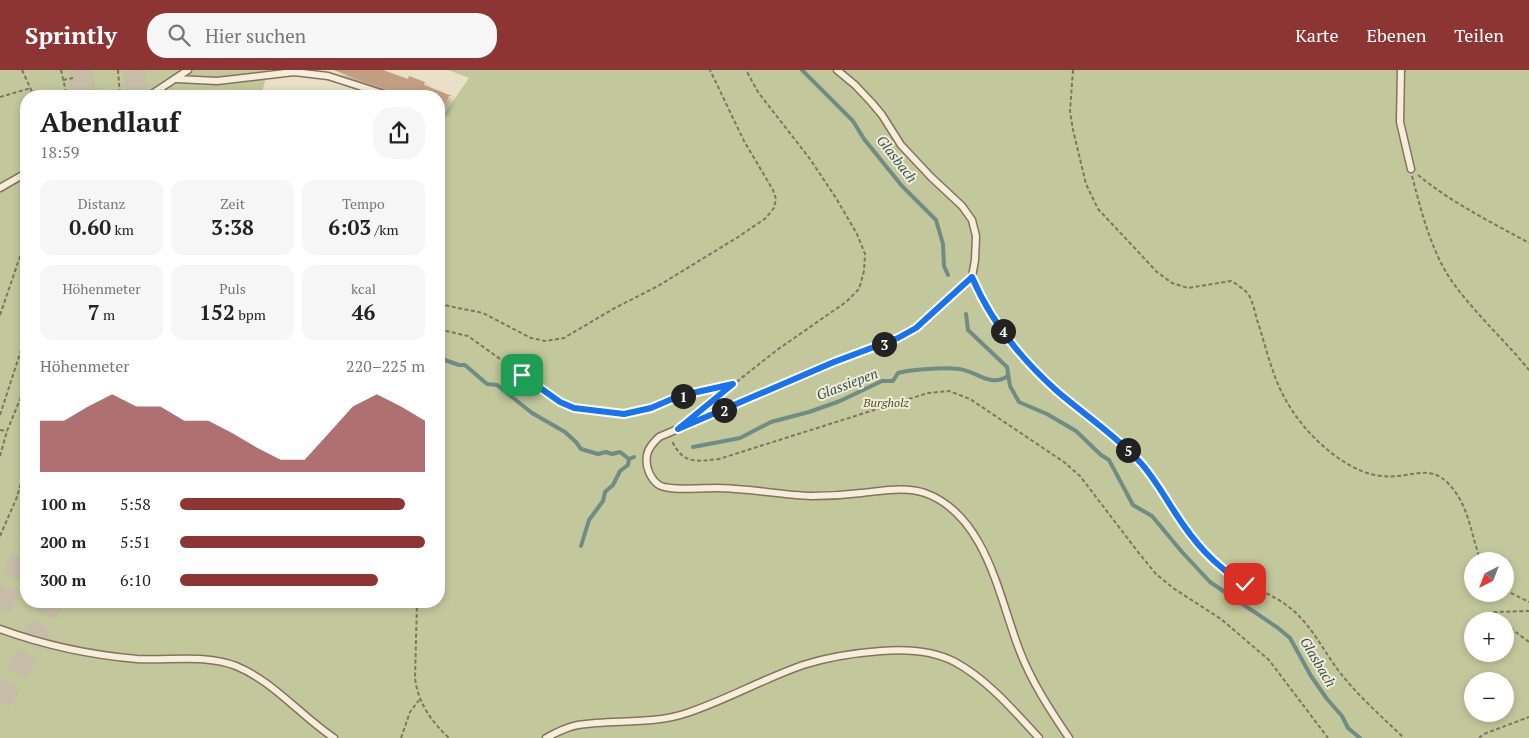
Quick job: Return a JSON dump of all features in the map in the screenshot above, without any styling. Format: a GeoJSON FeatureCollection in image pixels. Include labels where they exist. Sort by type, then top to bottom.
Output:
{"type":"FeatureCollection","features":[{"type":"Feature","properties":{"kind":"lane"},"geometry":{"type":"LineString","coordinates":[[159,90],[188,70]]}},
{"type":"Feature","properties":{"kind":"lane"},"geometry":{"type":"LineString","coordinates":[[837,70],[872,103],[901,145],[930,177],[962,206],[972,220],[976,236],[972,277],[916,328],[898,338],[834,362],[659,437],[652,444],[647,454],[647,465],[651,478],[660,486],[681,489],[746,489],[810,496],[910,490],[924,492],[952,509],[972,532],[981,549],[997,581],[1019,650],[1035,684],[1069,738]]}},
{"type":"Feature","properties":{"kind":"lane"},"geometry":{"type":"LineString","coordinates":[[1401,70],[1400,122],[1411,169]]}},
{"type":"Feature","properties":{"kind":"lane"},"geometry":{"type":"LineString","coordinates":[[177,79],[217,81],[294,72],[328,76],[371,90]]}},
{"type":"Feature","properties":{"kind":"lane"},"geometry":{"type":"LineString","coordinates":[[0,188],[20,176]]}},
{"type":"Feature","properties":{"kind":"lane"},"geometry":{"type":"LineString","coordinates":[[0,629],[67,649],[99,655],[138,659],[221,662],[236,666],[252,674],[334,738]]}},
{"type":"Feature","properties":{"kind":"lane"},"geometry":{"type":"LineString","coordinates":[[546,738],[576,726],[686,714],[802,665],[830,658],[858,652],[909,650],[943,657],[969,671],[994,692],[1039,738]]}},
{"type":"Feature","properties":{"kind":"path"},"geometry":{"type":"LineString","coordinates":[[22,70],[31,88],[25,90]]}},
{"type":"Feature","properties":{"kind":"path"},"geometry":{"type":"LineString","coordinates":[[61,70],[65,90]]}},
{"type":"Feature","properties":{"kind":"path"},"geometry":{"type":"LineString","coordinates":[[118,70],[120,90]]}},
{"type":"Feature","properties":{"kind":"path"},"geometry":{"type":"LineString","coordinates":[[445,305],[483,313],[531,338],[546,341],[564,338],[693,266],[766,218],[774,208],[776,199],[773,190],[744,141],[710,70]]}},
{"type":"Feature","properties":{"kind":"path"},"geometry":{"type":"LineString","coordinates":[[706,406],[733,384],[846,302],[859,289],[864,271],[865,254],[857,234],[836,198],[810,159],[758,92],[746,70]]}},
{"type":"Feature","properties":{"kind":"path"},"geometry":{"type":"LineString","coordinates":[[1073,70],[1070,103],[1073,130],[1086,184],[1098,209],[1157,272],[1172,283],[1188,288],[1231,281],[1243,289],[1251,300],[1283,394],[1306,429],[1344,461],[1372,474],[1388,476],[1429,472],[1444,480],[1459,497],[1466,512],[1478,552]]}},
{"type":"Feature","properties":{"kind":"path"},"geometry":{"type":"LineString","coordinates":[[63,80],[73,78]]}},
{"type":"Feature","properties":{"kind":"path"},"geometry":{"type":"LineString","coordinates":[[0,98],[20,92]]}},
{"type":"Feature","properties":{"kind":"path"},"geometry":{"type":"LineString","coordinates":[[1411,169],[1442,194],[1529,243]]}},
{"type":"Feature","properties":{"kind":"path"},"geometry":{"type":"LineString","coordinates":[[1411,169],[1422,214],[1432,242],[1449,276],[1481,318],[1510,347],[1529,370]]}},
{"type":"Feature","properties":{"kind":"path"},"geometry":{"type":"LineString","coordinates":[[0,315],[20,257]]}},
{"type":"Feature","properties":{"kind":"path"},"geometry":{"type":"LineString","coordinates":[[972,277],[988,310],[1011,342],[1034,369],[1138,459],[1152,476],[1205,554],[1233,577],[1282,602],[1295,612],[1339,672],[1404,738]]}},
{"type":"Feature","properties":{"kind":"path"},"geometry":{"type":"LineString","coordinates":[[445,331],[468,336],[560,402],[574,408],[624,414],[651,408],[679,396],[733,384]]}},
{"type":"Feature","properties":{"kind":"path"},"geometry":{"type":"LineString","coordinates":[[0,415],[20,353]]}},
{"type":"Feature","properties":{"kind":"path"},"geometry":{"type":"LineString","coordinates":[[678,429],[672,443],[685,458],[697,461],[719,459],[928,393],[949,391],[960,394],[990,411],[1064,462],[1080,476],[1156,574],[1173,588],[1221,619],[1269,660],[1328,738]]}},
{"type":"Feature","properties":{"kind":"path"},"geometry":{"type":"LineString","coordinates":[[0,456],[7,431],[20,400]]}},
{"type":"Feature","properties":{"kind":"path"},"geometry":{"type":"LineString","coordinates":[[0,430],[7,431]]}},
{"type":"Feature","properties":{"kind":"path"},"geometry":{"type":"LineString","coordinates":[[0,536],[20,486]]}},
{"type":"Feature","properties":{"kind":"path"},"geometry":{"type":"LineString","coordinates":[[1514,594],[1529,602]]}},
{"type":"Feature","properties":{"kind":"path"},"geometry":{"type":"LineString","coordinates":[[417,608],[415,678],[419,700],[429,716],[449,738]]}},
{"type":"Feature","properties":{"kind":"path"},"geometry":{"type":"LineString","coordinates":[[1493,612],[1529,611]]}},
{"type":"Feature","properties":{"kind":"path"},"geometry":{"type":"LineString","coordinates":[[1514,631],[1529,642]]}},
{"type":"Feature","properties":{"kind":"path"},"geometry":{"type":"LineString","coordinates":[[401,738],[410,712],[419,700]]}},
{"type":"Feature","properties":{"kind":"path"},"geometry":{"type":"LineString","coordinates":[[1479,738],[1484,734],[1529,717]]}},
{"type":"Feature","properties":{"kind":"green space","name":"Burgholz"},"geometry":{"type":"Polygon","coordinates":[[[0,70],[268,70],[263,90],[20,90],[20,608],[445,608],[445,113],[469,78],[448,70],[1529,70],[1529,738],[0,738],[0,70]]]}},
{"type":"Feature","properties":{"kind":"building"},"geometry":{"type":"Polygon","coordinates":[[[86,70],[90,90],[80,90],[80,87],[75,88],[72,71],[86,70]]]}},
{"type":"Feature","properties":{"kind":"building"},"geometry":{"type":"Polygon","coordinates":[[[334,70],[383,70],[408,79],[409,76],[425,82],[424,85],[437,90],[390,90],[334,70]]]}},
{"type":"Feature","properties":{"kind":"building"},"geometry":{"type":"Polygon","coordinates":[[[445,93],[452,96],[449,96],[445,107],[445,93]]]}},
{"type":"Feature","properties":{"kind":"waterway","name":"Glasbach"},"geometry":{"type":"LineString","coordinates":[[802,70],[853,121],[864,139],[902,186],[936,220],[943,244],[944,266],[948,275]]}},
{"type":"Feature","properties":{"kind":"waterway","name":"Glasbach"},"geometry":{"type":"LineString","coordinates":[[966,314],[968,330],[1007,367],[1010,386],[1019,402],[1047,414],[1076,431],[1101,455],[1109,460],[1133,505],[1152,516],[1210,582],[1290,638],[1311,676],[1327,699],[1342,716],[1348,728],[1360,738]]}},
{"type":"Feature","properties":{"kind":"waterway","name":"Glassiepen"},"geometry":{"type":"LineString","coordinates":[[445,360],[465,365],[487,384],[497,385],[532,413],[565,432],[581,449],[598,454],[620,452],[629,459],[634,457]]}},
{"type":"Feature","properties":{"kind":"waterway","name":"Glassiepen"},"geometry":{"type":"LineString","coordinates":[[693,447],[740,438],[771,422],[840,401],[882,381],[893,381],[898,373],[946,368],[966,370],[989,380],[1008,376]]}},
{"type":"Feature","properties":{"kind":"waterway"},"geometry":{"type":"LineString","coordinates":[[581,546],[589,520],[603,501],[605,492],[613,485],[620,471],[628,465],[629,459]]}},
{"type":"Feature","properties":{"kind":"tunnel"},"geometry":{"type":"LineString","coordinates":[[80,70],[82,90]]}},
{"type":"Feature","properties":{"kind":"tunnel"},"geometry":{"type":"LineString","coordinates":[[134,70],[137,90]]}},
{"type":"Feature","properties":{"kind":"tunnel"},"geometry":{"type":"LineString","coordinates":[[0,608],[20,561]]}},
{"type":"Feature","properties":{"kind":"tunnel"},"geometry":{"type":"LineString","coordinates":[[0,702],[22,665],[49,608]]}},
{"type":"Feature","properties":{"kind":"route"},"geometry":{"type":"LineString","coordinates":[[522,375],[560,402],[574,408],[624,414],[651,408],[679,396],[733,384],[678,429],[834,362],[898,338],[916,328],[972,277],[980,297],[992,317],[1034,369],[1138,459],[1152,476],[1205,554],[1221,568],[1245,584]]}}]}
